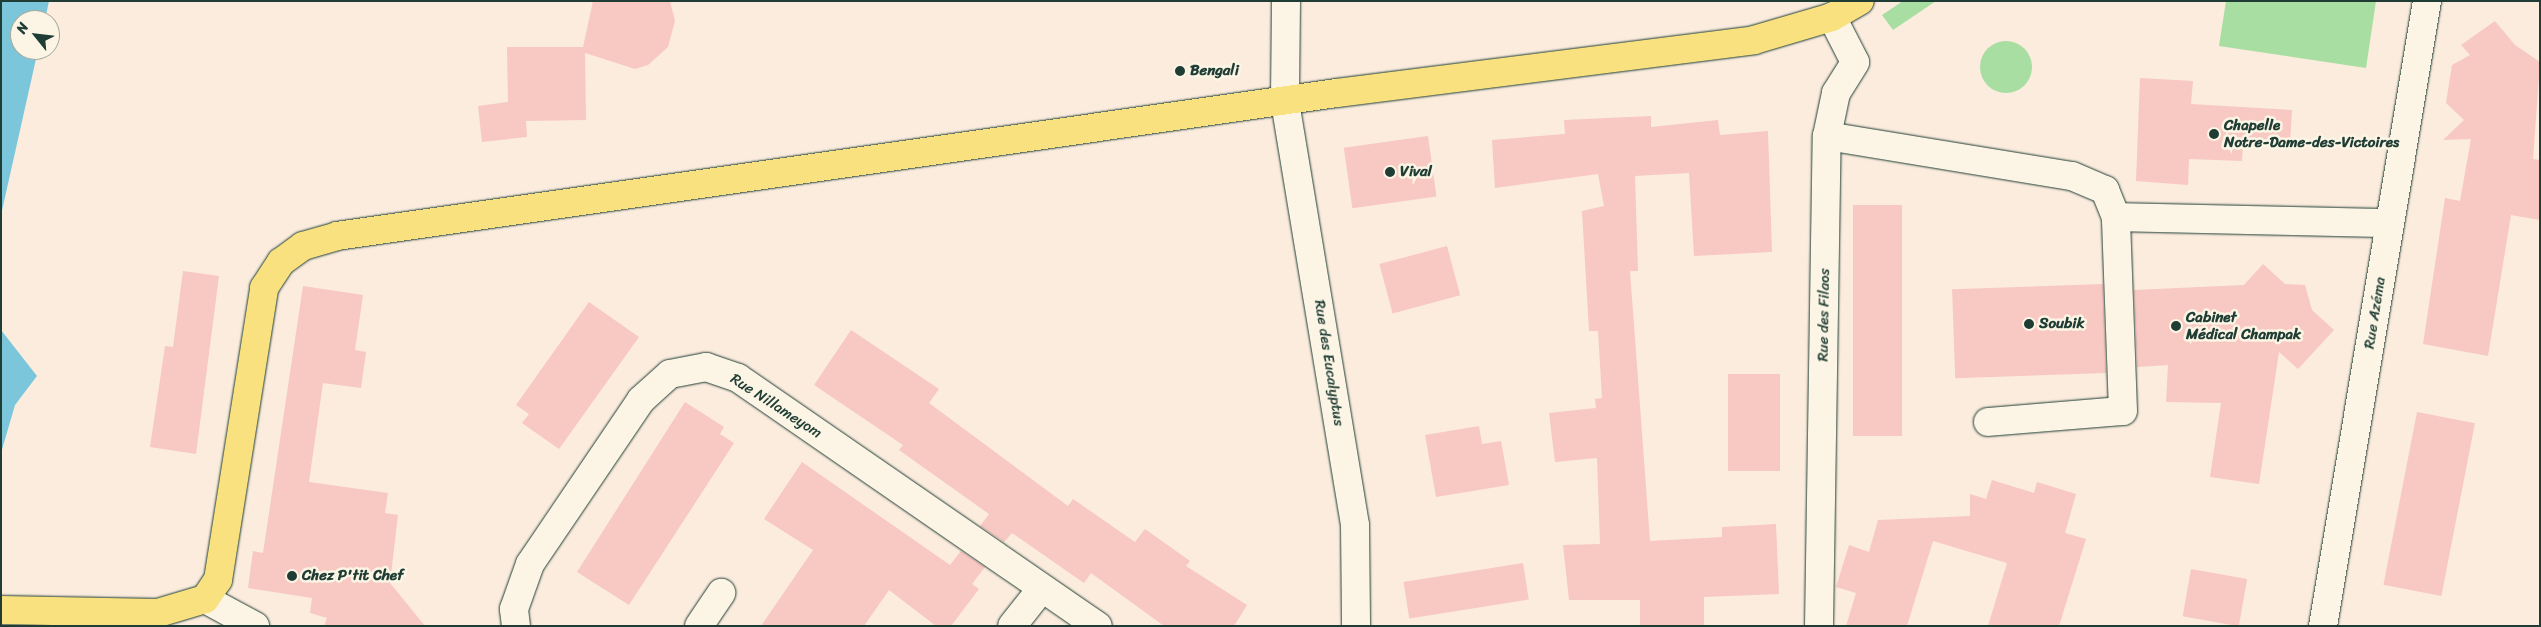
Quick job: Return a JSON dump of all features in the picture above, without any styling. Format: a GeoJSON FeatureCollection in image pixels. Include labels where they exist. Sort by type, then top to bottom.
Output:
{"type":"FeatureCollection","features":[{"type":"Feature","properties":{"kind":"main road"},"geometry":{"type":"LineString","coordinates":[[1,610],[158,613],[205,599],[218,580],[264,288],[281,262],[302,246],[337,236],[1285,102],[1754,40],[1832,17],[1860,1]]}},
{"type":"Feature","properties":{"kind":"street","name":"Rue des Eucalyptus"},"geometry":{"type":"LineString","coordinates":[[1286,1],[1285,102],[1355,525],[1356,626]]}},
{"type":"Feature","properties":{"kind":"street","name":"Rue Azéma"},"geometry":{"type":"LineString","coordinates":[[2323,626],[2427,1]]}},
{"type":"Feature","properties":{"kind":"street","name":"Rue des Filaos"},"geometry":{"type":"LineString","coordinates":[[1819,626],[1827,136],[1836,93],[1855,62],[1832,17]]}},
{"type":"Feature","properties":{"kind":"street"},"geometry":{"type":"LineString","coordinates":[[1827,136],[2072,176],[2105,190],[2116,218],[2123,412],[1988,422]]}},
{"type":"Feature","properties":{"kind":"street"},"geometry":{"type":"LineString","coordinates":[[2116,218],[2390,224]]}},
{"type":"Feature","properties":{"kind":"street","name":"Rue Nillameyom"},"geometry":{"type":"LineString","coordinates":[[516,626],[514,609],[530,564],[642,400],[670,374],[706,367],[738,378],[1098,626]]}},
{"type":"Feature","properties":{"kind":"street"},"geometry":{"type":"LineString","coordinates":[[1012,626],[1042,588]]}},
{"type":"Feature","properties":{"kind":"street"},"geometry":{"type":"LineString","coordinates":[[699,626],[721,594]]}},
{"type":"Feature","properties":{"kind":"street"},"geometry":{"type":"LineString","coordinates":[[205,599],[256,626]]}},
{"type":"Feature","properties":{"kind":"green space"},"geometry":{"type":"Polygon","coordinates":[[[1903,1],[1936,1],[1893,30],[1882,15],[1903,1]]]}},
{"type":"Feature","properties":{"kind":"green space"},"geometry":{"type":"Polygon","coordinates":[[[2226,1],[2376,1],[2366,68],[2219,46],[2226,1]]]}},
{"type":"Feature","properties":{"kind":"green space"},"geometry":{"type":"Polygon","coordinates":[[[2001,41],[2011,41],[2025,48],[2032,62],[2032,72],[2025,86],[2011,93],[2001,93],[1991,89],[1984,82],[1980,72],[1980,62],[1984,52],[1991,45],[2001,41]]]}},
{"type":"Feature","properties":{"kind":"water"},"geometry":{"type":"Polygon","coordinates":[[[1,1],[49,1],[47,10],[10,10],[10,60],[36,60],[1,215],[1,1]]]}},
{"type":"Feature","properties":{"kind":"water"},"geometry":{"type":"Polygon","coordinates":[[[1,330],[37,376],[15,405],[1,453],[1,330]]]}},
{"type":"Feature","properties":{"kind":"building"},"geometry":{"type":"Polygon","coordinates":[[[593,1],[670,1],[675,21],[668,47],[648,65],[635,69],[585,53],[586,120],[526,121],[527,137],[482,142],[478,106],[508,102],[507,47],[583,47],[593,1]]]}},
{"type":"Feature","properties":{"kind":"building"},"geometry":{"type":"Polygon","coordinates":[[[2495,21],[2515,45],[2540,62],[2533,159],[2540,160],[2540,220],[2511,215],[2488,356],[2423,344],[2445,198],[2460,201],[2471,139],[2443,140],[2464,120],[2446,103],[2452,65],[2470,55],[2461,45],[2495,21]]]}},
{"type":"Feature","properties":{"kind":"building","name":"Chapelle Notre-Dame-des-Victoires"},"geometry":{"type":"Polygon","coordinates":[[[2140,78],[2193,81],[2191,104],[2292,110],[2290,144],[2243,145],[2242,161],[2189,159],[2188,185],[2136,181],[2140,78]]]}},
{"type":"Feature","properties":{"kind":"building"},"geometry":{"type":"Polygon","coordinates":[[[1651,116],[1651,127],[1718,120],[1720,135],[1768,131],[1772,252],[1694,256],[1689,173],[1635,176],[1638,271],[1630,271],[1650,541],[1722,537],[1722,527],[1776,524],[1779,594],[1704,597],[1704,626],[1640,626],[1640,600],[1569,600],[1563,545],[1600,544],[1597,458],[1555,462],[1549,413],[1596,408],[1595,399],[1602,398],[1598,331],[1589,331],[1582,211],[1604,206],[1598,174],[1495,188],[1492,140],[1565,134],[1564,120],[1651,116]]]}},
{"type":"Feature","properties":{"kind":"building","name":"Vival"},"geometry":{"type":"Polygon","coordinates":[[[1428,136],[1436,196],[1352,208],[1344,148],[1428,136]]]}},
{"type":"Feature","properties":{"kind":"building"},"geometry":{"type":"Polygon","coordinates":[[[1853,205],[1902,205],[1902,436],[1853,436],[1853,205]]]}},
{"type":"Feature","properties":{"kind":"building"},"geometry":{"type":"Polygon","coordinates":[[[1447,246],[1460,295],[1393,313],[1379,264],[1447,246]]]}},
{"type":"Feature","properties":{"kind":"building"},"geometry":{"type":"Polygon","coordinates":[[[2263,264],[2285,284],[2305,285],[2312,310],[2334,330],[2298,369],[2279,352],[2259,484],[2210,477],[2221,403],[2166,402],[2168,365],[2137,367],[2134,290],[2244,285],[2263,264]]]}},
{"type":"Feature","properties":{"kind":"building"},"geometry":{"type":"Polygon","coordinates":[[[183,271],[219,276],[196,454],[150,447],[165,346],[173,347],[183,271]]]}},
{"type":"Feature","properties":{"kind":"building"},"geometry":{"type":"Polygon","coordinates":[[[2103,284],[2106,373],[1955,378],[1952,289],[2103,284]]]}},
{"type":"Feature","properties":{"kind":"building"},"geometry":{"type":"Polygon","coordinates":[[[303,286],[363,295],[355,350],[366,352],[361,388],[323,383],[309,482],[388,493],[385,513],[398,515],[390,583],[425,626],[324,626],[327,618],[310,613],[312,598],[248,588],[253,551],[263,553],[303,286]]]}},
{"type":"Feature","properties":{"kind":"building"},"geometry":{"type":"Polygon","coordinates":[[[589,302],[639,337],[559,449],[522,423],[529,414],[516,405],[589,302]]]}},
{"type":"Feature","properties":{"kind":"building"},"geometry":{"type":"Polygon","coordinates":[[[851,330],[939,389],[929,403],[1068,506],[1073,499],[1135,542],[1145,529],[1190,561],[1186,566],[1247,605],[1234,626],[1164,626],[1091,573],[1084,583],[1012,533],[1004,542],[980,526],[989,514],[899,450],[903,445],[814,385],[851,330]]]}},
{"type":"Feature","properties":{"kind":"building"},"geometry":{"type":"Polygon","coordinates":[[[1728,374],[1780,374],[1780,471],[1728,471],[1728,374]]]}},
{"type":"Feature","properties":{"kind":"building"},"geometry":{"type":"Polygon","coordinates":[[[685,402],[724,427],[720,434],[734,443],[629,605],[577,572],[685,402]]]}},
{"type":"Feature","properties":{"kind":"building"},"geometry":{"type":"Polygon","coordinates":[[[2417,412],[2475,423],[2441,596],[2383,585],[2417,412]]]}},
{"type":"Feature","properties":{"kind":"building"},"geometry":{"type":"Polygon","coordinates":[[[1479,426],[1482,444],[1501,441],[1509,485],[1436,497],[1425,435],[1479,426]]]}},
{"type":"Feature","properties":{"kind":"building"},"geometry":{"type":"Polygon","coordinates":[[[802,462],[950,565],[961,551],[985,567],[972,584],[979,589],[951,626],[936,626],[889,590],[864,626],[761,626],[813,550],[764,519],[802,462]]]}},
{"type":"Feature","properties":{"kind":"building"},"geometry":{"type":"Polygon","coordinates":[[[1992,480],[2034,493],[2037,482],[2076,494],[2065,533],[2086,539],[2059,626],[1988,626],[2007,563],[1933,541],[1907,626],[1846,626],[1856,593],[1836,587],[1849,545],[1869,552],[1878,520],[1970,516],[1970,494],[1986,499],[1992,480]]]}},
{"type":"Feature","properties":{"kind":"building"},"geometry":{"type":"Polygon","coordinates":[[[1523,563],[1529,600],[1409,618],[1403,582],[1523,563]]]}},
{"type":"Feature","properties":{"kind":"building"},"geometry":{"type":"Polygon","coordinates":[[[2191,569],[2247,579],[2239,626],[2183,616],[2191,569]]]}},
{"type":"Feature","properties":{"kind":"place","name":"Bengali"},"geometry":{"type":"Point","coordinates":[1180,71]}},
{"type":"Feature","properties":{"kind":"place","name":"Chapelle Notre-Dame-des-Victoires"},"geometry":{"type":"Point","coordinates":[2214,134]}},
{"type":"Feature","properties":{"kind":"place","name":"Vival"},"geometry":{"type":"Point","coordinates":[1390,172]}},
{"type":"Feature","properties":{"kind":"place","name":"Soubik"},"geometry":{"type":"Point","coordinates":[2029,324]}},
{"type":"Feature","properties":{"kind":"place","name":"Cabinet Médical Champak"},"geometry":{"type":"Point","coordinates":[2176,326]}},
{"type":"Feature","properties":{"kind":"place","name":"Chez P'tit Chef"},"geometry":{"type":"Point","coordinates":[292,576]}}]}
